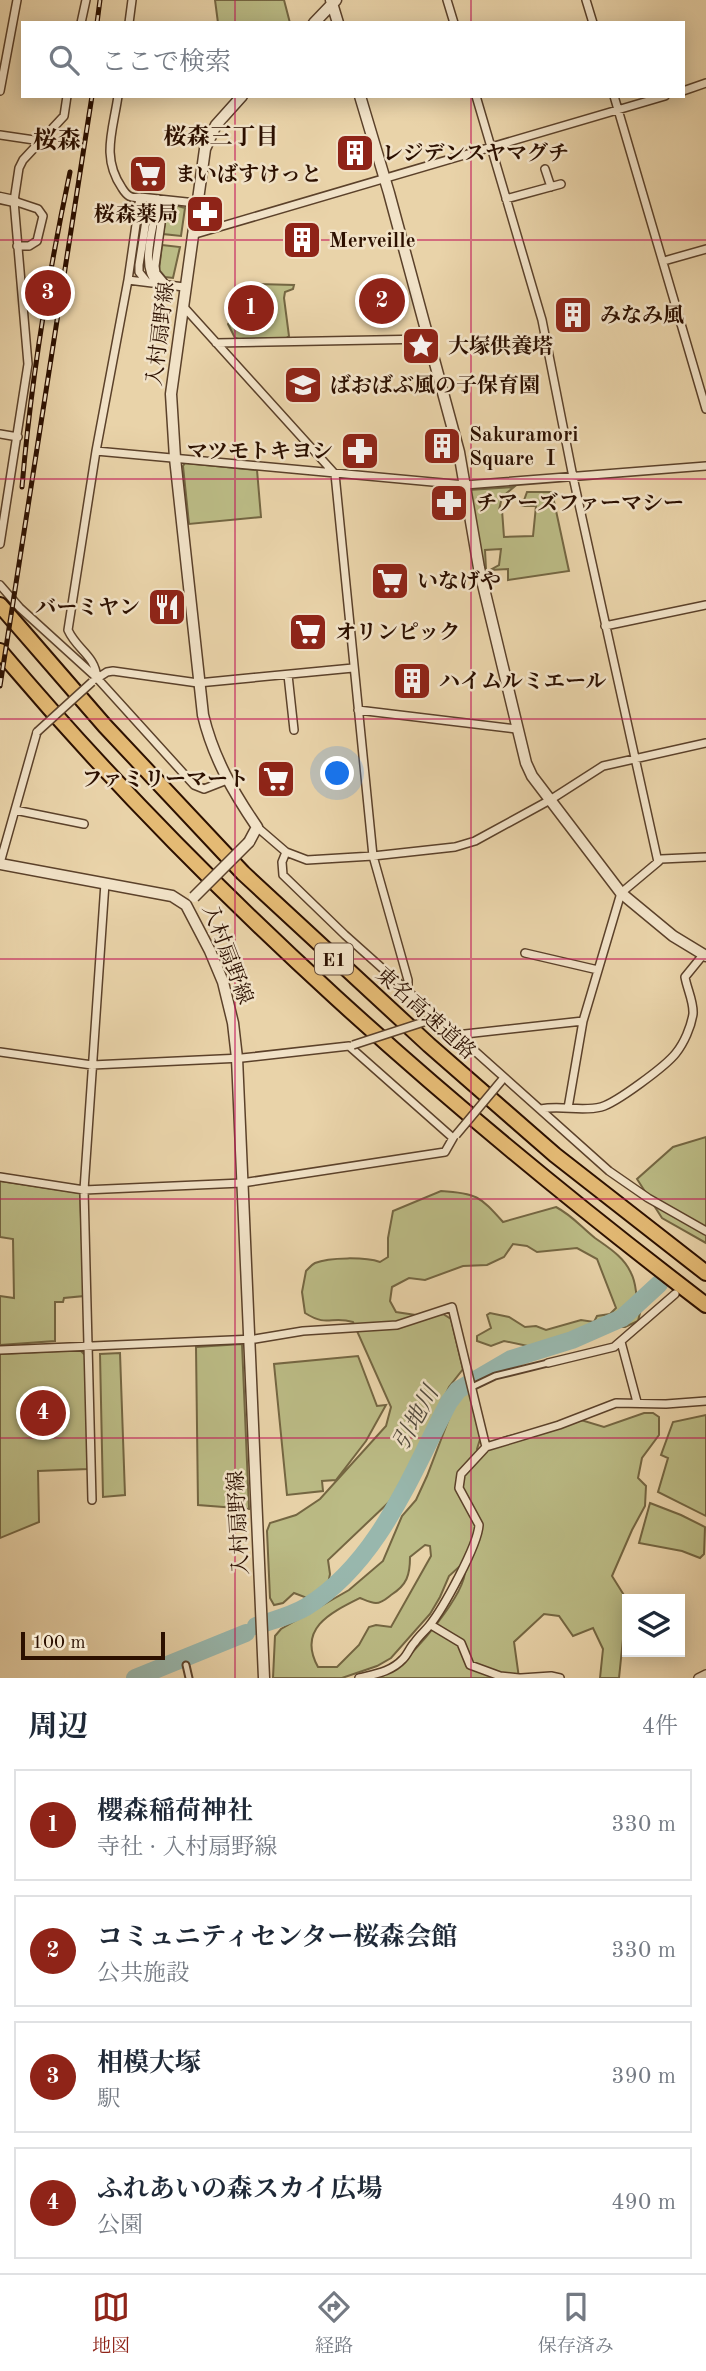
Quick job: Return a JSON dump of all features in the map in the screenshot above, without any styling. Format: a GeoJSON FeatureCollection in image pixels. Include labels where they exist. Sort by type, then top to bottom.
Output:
{"type":"FeatureCollection","features":[{"type":"Feature","properties":{"kind":"highway","name":"東名高速道路"},"geometry":{"type":"LineString","coordinates":[[0,605],[105,726],[243,873],[418,1035],[555,1155],[706,1273]]}},
{"type":"Feature","properties":{"kind":"highway","name":"E1"},"geometry":{"type":"LineString","coordinates":[[0,651],[150,816],[410,1065],[572,1200],[706,1306]]}},
{"type":"Feature","properties":{"kind":"street"},"geometry":{"type":"LineString","coordinates":[[0,90],[18,0]]}},
{"type":"Feature","properties":{"kind":"street"},"geometry":{"type":"LineString","coordinates":[[81,21],[86,0]]}},
{"type":"Feature","properties":{"kind":"street"},"geometry":{"type":"LineString","coordinates":[[129,21],[132,0]]}},
{"type":"Feature","properties":{"kind":"street"},"geometry":{"type":"LineString","coordinates":[[447,0],[453,21]]}},
{"type":"Feature","properties":{"kind":"street"},"geometry":{"type":"LineString","coordinates":[[586,0],[592,21]]}},
{"type":"Feature","properties":{"kind":"street"},"geometry":{"type":"LineString","coordinates":[[316,21],[333,1]]}},
{"type":"Feature","properties":{"kind":"street"},"geometry":{"type":"LineString","coordinates":[[333,1],[338,21]]}},
{"type":"Feature","properties":{"kind":"street"},"geometry":{"type":"LineString","coordinates":[[685,90],[706,83]]}},
{"type":"Feature","properties":{"kind":"street"},"geometry":{"type":"LineString","coordinates":[[0,544],[28,364],[14,201],[19,168],[23,160],[64,116],[67,98]]}},
{"type":"Feature","properties":{"kind":"street"},"geometry":{"type":"LineString","coordinates":[[118,98],[109,154],[110,167],[128,196],[196,203]]}},
{"type":"Feature","properties":{"kind":"street","name":"入村扇野線"},"geometry":{"type":"LineString","coordinates":[[240,98],[210,135],[205,149],[171,382],[175,458],[198,683],[207,733],[227,780],[257,827],[248,842],[186,905],[223,982],[233,1023],[237,1058],[264,1678]]}},
{"type":"Feature","properties":{"kind":"street"},"geometry":{"type":"LineString","coordinates":[[361,98],[459,452],[479,568],[526,764],[532,776],[621,893],[673,936],[705,955],[685,976],[694,1010],[684,1041],[676,1054],[602,1107],[541,1109]]}},
{"type":"Feature","properties":{"kind":"street"},"geometry":{"type":"LineString","coordinates":[[477,98],[542,320],[573,477],[658,862]]}},
{"type":"Feature","properties":{"kind":"street"},"geometry":{"type":"LineString","coordinates":[[615,98],[706,409]]}},
{"type":"Feature","properties":{"kind":"street"},"geometry":{"type":"LineString","coordinates":[[191,235],[659,98]]}},
{"type":"Feature","properties":{"kind":"street"},"geometry":{"type":"LineString","coordinates":[[0,135],[41,141]]}},
{"type":"Feature","properties":{"kind":"street"},"geometry":{"type":"LineString","coordinates":[[545,169],[551,187]]}},
{"type":"Feature","properties":{"kind":"street"},"geometry":{"type":"LineString","coordinates":[[506,199],[561,184]]}},
{"type":"Feature","properties":{"kind":"street"},"geometry":{"type":"LineString","coordinates":[[95,680],[96,664],[72,639],[68,631],[140,197]]}},
{"type":"Feature","properties":{"kind":"street"},"geometry":{"type":"LineString","coordinates":[[0,198],[38,209],[43,216],[37,241],[29,246],[17,246]]}},
{"type":"Feature","properties":{"kind":"street"},"geometry":{"type":"LineString","coordinates":[[148,283],[139,272],[139,265],[148,208],[151,203],[166,200]]}},
{"type":"Feature","properties":{"kind":"street"},"geometry":{"type":"LineString","coordinates":[[162,285],[155,266],[166,200]]}},
{"type":"Feature","properties":{"kind":"street"},"geometry":{"type":"LineString","coordinates":[[664,261],[706,249]]}},
{"type":"Feature","properties":{"kind":"street"},"geometry":{"type":"LineString","coordinates":[[128,280],[184,287]]}},
{"type":"Feature","properties":{"kind":"street"},"geometry":{"type":"LineString","coordinates":[[182,306],[335,474],[373,856],[408,980],[408,992]]}},
{"type":"Feature","properties":{"kind":"street"},"geometry":{"type":"LineString","coordinates":[[216,343],[429,339]]}},
{"type":"Feature","properties":{"kind":"street"},"geometry":{"type":"LineString","coordinates":[[0,434],[18,437]]}},
{"type":"Feature","properties":{"kind":"street"},"geometry":{"type":"LineString","coordinates":[[96,451],[465,485],[706,466]]}},
{"type":"Feature","properties":{"kind":"street"},"geometry":{"type":"LineString","coordinates":[[0,585],[194,785],[204,789],[227,780]]}},
{"type":"Feature","properties":{"kind":"street"},"geometry":{"type":"LineString","coordinates":[[605,626],[706,605]]}},
{"type":"Feature","properties":{"kind":"street"},"geometry":{"type":"LineString","coordinates":[[186,905],[172,896],[0,864],[37,732],[107,671],[198,683],[353,668]]}},
{"type":"Feature","properties":{"kind":"street"},"geometry":{"type":"LineString","coordinates":[[288,675],[294,730]]}},
{"type":"Feature","properties":{"kind":"street"},"geometry":{"type":"LineString","coordinates":[[358,710],[516,729]]}},
{"type":"Feature","properties":{"kind":"street"},"geometry":{"type":"LineString","coordinates":[[257,827],[286,852],[307,860],[455,847],[475,841],[550,800],[603,766],[706,743]]}},
{"type":"Feature","properties":{"kind":"street"},"geometry":{"type":"LineString","coordinates":[[15,810],[84,824]]}},
{"type":"Feature","properties":{"kind":"street"},"geometry":{"type":"LineString","coordinates":[[68,831],[70,821]]}},
{"type":"Feature","properties":{"kind":"street"},"geometry":{"type":"LineString","coordinates":[[286,852],[282,862],[283,875],[435,1018],[609,1171],[648,1198],[706,1231]]}},
{"type":"Feature","properties":{"kind":"street"},"geometry":{"type":"LineString","coordinates":[[568,1108],[583,1021],[621,893],[661,859],[706,858]]}},
{"type":"Feature","properties":{"kind":"street"},"geometry":{"type":"LineString","coordinates":[[92,1500],[85,1190],[106,883]]}},
{"type":"Feature","properties":{"kind":"street"},"geometry":{"type":"LineString","coordinates":[[525,953],[598,970]]}},
{"type":"Feature","properties":{"kind":"street"},"geometry":{"type":"LineString","coordinates":[[0,1052],[93,1065],[237,1058],[351,1046],[435,1018]]}},
{"type":"Feature","properties":{"kind":"street"},"geometry":{"type":"LineString","coordinates":[[456,1035],[583,1021]]}},
{"type":"Feature","properties":{"kind":"street"},"geometry":{"type":"LineString","coordinates":[[351,1046],[455,1136]]}},
{"type":"Feature","properties":{"kind":"street"},"geometry":{"type":"LineString","coordinates":[[0,1177],[85,1190],[242,1183],[445,1152],[455,1136],[504,1078]]}},
{"type":"Feature","properties":{"kind":"street"},"geometry":{"type":"LineString","coordinates":[[472,1387],[495,1376],[614,1347],[675,1294]]}},
{"type":"Feature","properties":{"kind":"street"},"geometry":{"type":"LineString","coordinates":[[0,1350],[249,1339],[303,1331],[397,1325],[452,1307],[486,1447]]}},
{"type":"Feature","properties":{"kind":"street"},"geometry":{"type":"LineString","coordinates":[[621,1342],[637,1402]]}},
{"type":"Feature","properties":{"kind":"street"},"geometry":{"type":"LineString","coordinates":[[359,1678],[387,1671],[404,1659],[430,1625],[475,1542],[479,1525],[459,1488],[461,1474],[486,1447],[559,1425],[617,1403],[666,1404],[706,1401]]}},
{"type":"Feature","properties":{"kind":"street"},"geometry":{"type":"LineString","coordinates":[[430,1625],[461,1643],[470,1665],[500,1676],[561,1678]]}},
{"type":"Feature","properties":{"kind":"street"},"geometry":{"type":"LineString","coordinates":[[186,1665],[189,1678]]}},
{"type":"Feature","properties":{"kind":"street"},"geometry":{"type":"LineString","coordinates":[[698,1678],[706,1674]]}},
{"type":"Feature","properties":{"kind":"green space"},"geometry":{"type":"Polygon","coordinates":[[[215,0],[284,0],[289,21],[218,21],[215,0]]]}},
{"type":"Feature","properties":{"kind":"green space"},"geometry":{"type":"Polygon","coordinates":[[[174,205],[185,208],[181,236],[163,234],[167,212],[174,205]]]}},
{"type":"Feature","properties":{"kind":"green space"},"geometry":{"type":"Polygon","coordinates":[[[162,245],[180,247],[173,278],[165,277],[159,270],[162,245]]]}},
{"type":"Feature","properties":{"kind":"green space"},"geometry":{"type":"Polygon","coordinates":[[[257,284],[294,285],[293,289],[285,292],[289,336],[284,340],[235,338],[228,324],[231,320],[244,321],[263,309],[264,304],[254,291],[257,284]]]}},
{"type":"Feature","properties":{"kind":"green space"},"geometry":{"type":"Polygon","coordinates":[[[185,463],[257,470],[261,517],[189,524],[183,466],[185,463]]]}},
{"type":"Feature","properties":{"kind":"green space"},"geometry":{"type":"Polygon","coordinates":[[[514,487],[502,497],[499,510],[502,510],[504,537],[533,536],[536,506],[522,506],[527,492],[552,492],[569,571],[508,580],[508,569],[490,570],[499,565],[501,549],[485,550],[486,569],[491,585],[487,587],[469,490],[514,487]]]}},
{"type":"Feature","properties":{"kind":"green space"},"geometry":{"type":"Polygon","coordinates":[[[706,1137],[706,1243],[662,1218],[637,1179],[673,1147],[706,1137]]]}},
{"type":"Feature","properties":{"kind":"green space"},"geometry":{"type":"Polygon","coordinates":[[[0,1181],[80,1193],[84,1296],[55,1302],[55,1341],[0,1345],[0,1296],[14,1298],[13,1239],[0,1237],[0,1181]]]}},
{"type":"Feature","properties":{"kind":"green space"},"geometry":{"type":"Polygon","coordinates":[[[441,1191],[462,1193],[483,1201],[503,1222],[556,1207],[562,1210],[616,1253],[628,1267],[641,1309],[638,1321],[625,1327],[597,1327],[571,1337],[558,1338],[537,1348],[504,1341],[491,1346],[477,1341],[477,1336],[491,1328],[487,1315],[490,1313],[509,1317],[525,1327],[536,1326],[546,1330],[581,1320],[594,1322],[597,1316],[610,1314],[616,1308],[597,1259],[577,1248],[537,1252],[527,1246],[513,1244],[504,1257],[487,1265],[463,1266],[425,1280],[409,1278],[392,1287],[390,1301],[396,1312],[429,1317],[443,1314],[451,1319],[463,1369],[449,1387],[412,1466],[389,1502],[328,1560],[328,1584],[307,1598],[294,1593],[283,1603],[274,1605],[270,1598],[267,1531],[270,1523],[296,1515],[320,1499],[386,1426],[391,1407],[353,1322],[319,1320],[305,1313],[302,1292],[306,1271],[315,1263],[329,1260],[380,1262],[388,1257],[393,1211],[441,1191]]]}},
{"type":"Feature","properties":{"kind":"green space"},"geometry":{"type":"Polygon","coordinates":[[[242,1344],[249,1509],[198,1505],[196,1347],[242,1344]]]}},
{"type":"Feature","properties":{"kind":"green space"},"geometry":{"type":"Polygon","coordinates":[[[80,1350],[86,1356],[88,1469],[38,1471],[39,1522],[0,1538],[0,1354],[80,1350]]]}},
{"type":"Feature","properties":{"kind":"green space"},"geometry":{"type":"Polygon","coordinates":[[[120,1353],[125,1495],[103,1497],[100,1354],[120,1353]]]}},
{"type":"Feature","properties":{"kind":"green space"},"geometry":{"type":"Polygon","coordinates":[[[358,1356],[377,1406],[386,1405],[366,1441],[336,1480],[322,1481],[323,1491],[287,1495],[274,1364],[358,1356]]]}},
{"type":"Feature","properties":{"kind":"green space"},"geometry":{"type":"Polygon","coordinates":[[[468,1390],[471,1392],[481,1436],[477,1449],[483,1452],[499,1439],[581,1420],[604,1427],[644,1413],[653,1413],[659,1417],[659,1435],[642,1458],[638,1478],[646,1486],[645,1506],[612,1576],[623,1594],[619,1678],[600,1678],[603,1649],[593,1628],[573,1636],[559,1616],[544,1614],[514,1642],[519,1678],[378,1678],[402,1663],[438,1622],[464,1578],[465,1567],[460,1566],[449,1576],[430,1614],[391,1658],[377,1666],[342,1678],[273,1678],[275,1636],[281,1629],[349,1590],[383,1561],[402,1516],[416,1500],[427,1476],[460,1395],[468,1390]],[[425,1545],[410,1557],[404,1583],[386,1599],[376,1603],[360,1598],[328,1616],[314,1632],[311,1642],[318,1667],[337,1667],[359,1645],[369,1627],[391,1627],[431,1556],[430,1546],[425,1545]]]}},
{"type":"Feature","properties":{"kind":"green space"},"geometry":{"type":"Polygon","coordinates":[[[706,1415],[706,1516],[658,1492],[668,1458],[661,1455],[673,1422],[706,1415]]]}},
{"type":"Feature","properties":{"kind":"green space"},"geometry":{"type":"Polygon","coordinates":[[[650,1503],[705,1527],[704,1554],[700,1558],[682,1551],[639,1543],[650,1503]]]}},
{"type":"Feature","properties":{"kind":"waterway","name":"引地川"},"geometry":{"type":"LineString","coordinates":[[256,1626],[306,1607],[332,1588],[354,1566],[391,1515],[449,1402],[458,1390],[511,1359],[572,1340],[622,1318],[659,1284]]}},
{"type":"Feature","properties":{"kind":"waterway","name":"引地川"},"geometry":{"type":"LineString","coordinates":[[135,1678],[246,1633]]}},
{"type":"Feature","properties":{"kind":"railway"},"geometry":{"type":"LineString","coordinates":[[97,21],[100,0]]}},
{"type":"Feature","properties":{"kind":"railway"},"geometry":{"type":"LineString","coordinates":[[0,686],[92,98]]}},
{"type":"Feature","properties":{"kind":"railway"},"geometry":{"type":"LineString","coordinates":[[22,487],[41,329],[70,172]]}},
{"type":"Feature","properties":{"kind":"place","name":"レジデンスヤマグチ"},"geometry":{"type":"Point","coordinates":[355,153]}},
{"type":"Feature","properties":{"kind":"place","name":"まいばすけっと"},"geometry":{"type":"Point","coordinates":[148,174]}},
{"type":"Feature","properties":{"kind":"place","name":"桜森薬局"},"geometry":{"type":"Point","coordinates":[205,214]}},
{"type":"Feature","properties":{"kind":"place","name":"Merveille"},"geometry":{"type":"Point","coordinates":[302,240]}},
{"type":"Feature","properties":{"kind":"place","name":"相模大塚"},"geometry":{"type":"Point","coordinates":[48,293]}},
{"type":"Feature","properties":{"kind":"place","name":"コミュニティセンター桜森会館"},"geometry":{"type":"Point","coordinates":[382,301]}},
{"type":"Feature","properties":{"kind":"place","name":"櫻森稲荷神社"},"geometry":{"type":"Point","coordinates":[251,308]}},
{"type":"Feature","properties":{"kind":"place","name":"みなみ風"},"geometry":{"type":"Point","coordinates":[573,315]}},
{"type":"Feature","properties":{"kind":"place","name":"大塚供養塔"},"geometry":{"type":"Point","coordinates":[421,346]}},
{"type":"Feature","properties":{"kind":"place","name":"ばおばぶ風の子保育園"},"geometry":{"type":"Point","coordinates":[303,385]}},
{"type":"Feature","properties":{"kind":"place","name":"Sakuramori Square Ⅰ"},"geometry":{"type":"Point","coordinates":[442,446]}},
{"type":"Feature","properties":{"kind":"place","name":"マツモトキヨシ"},"geometry":{"type":"Point","coordinates":[360,451]}},
{"type":"Feature","properties":{"kind":"place","name":"チアーズファーマシー"},"geometry":{"type":"Point","coordinates":[449,503]}},
{"type":"Feature","properties":{"kind":"place","name":"いなげや"},"geometry":{"type":"Point","coordinates":[390,581]}},
{"type":"Feature","properties":{"kind":"place","name":"バーミヤン"},"geometry":{"type":"Point","coordinates":[167,607]}},
{"type":"Feature","properties":{"kind":"place","name":"オリンピック"},"geometry":{"type":"Point","coordinates":[308,632]}},
{"type":"Feature","properties":{"kind":"place","name":"ハイムルミエール"},"geometry":{"type":"Point","coordinates":[412,681]}},
{"type":"Feature","properties":{"kind":"place","name":"ファミリーマート"},"geometry":{"type":"Point","coordinates":[276,779]}},
{"type":"Feature","properties":{"kind":"place","name":"ふれあいの森スカイ広場"},"geometry":{"type":"Point","coordinates":[43,1413]}},
{"type":"Feature","properties":{"kind":"district","name":"桜森三丁目"},"geometry":{"type":"Point","coordinates":[221,136]}},
{"type":"Feature","properties":{"kind":"district","name":"桜森"},"geometry":{"type":"Point","coordinates":[57,140]}}]}
